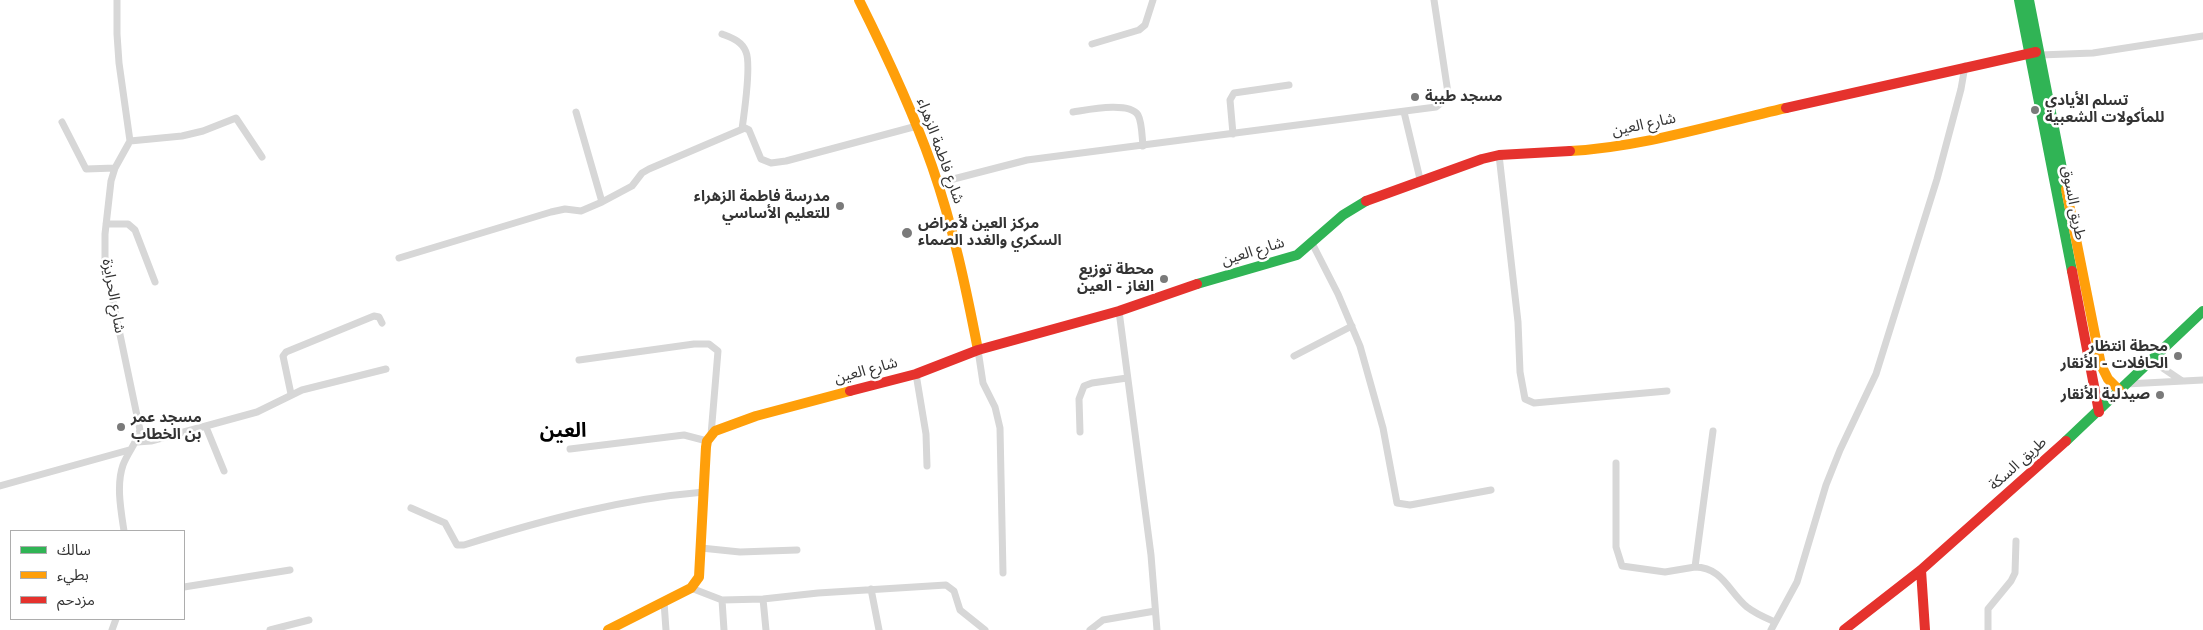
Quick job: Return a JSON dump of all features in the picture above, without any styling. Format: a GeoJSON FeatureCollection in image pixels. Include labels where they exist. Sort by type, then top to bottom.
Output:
{"type":"FeatureCollection","features":[{"type":"Feature","properties":{"kind":"street"},"geometry":{"type":"LineString","coordinates":[[117,0],[118,53],[130,140],[182,136],[203,131],[236,118],[262,157]]}},
{"type":"Feature","properties":{"kind":"street","name":"شارع فاطمة الزهراء"},"geometry":{"type":"LineString","coordinates":[[859,0],[917,126],[938,183],[962,270],[978,350]]}},
{"type":"Feature","properties":{"kind":"street"},"geometry":{"type":"LineString","coordinates":[[1092,44],[1139,30],[1145,25],[1152,0]]}},
{"type":"Feature","properties":{"kind":"street"},"geometry":{"type":"LineString","coordinates":[[938,183],[1027,160],[1436,107],[1446,99],[1448,93],[1434,0]]}},
{"type":"Feature","properties":{"kind":"street","name":"طريق السوق"},"geometry":{"type":"LineString","coordinates":[[2019,0],[2036,53],[2101,365],[2108,379],[2123,387]]}},
{"type":"Feature","properties":{"kind":"street","name":"طريق السوق"},"geometry":{"type":"LineString","coordinates":[[2029,0],[2036,53],[2099,412]]}},
{"type":"Feature","properties":{"kind":"street"},"geometry":{"type":"LineString","coordinates":[[722,34],[738,41],[747,52],[746,95],[742,129]]}},
{"type":"Feature","properties":{"kind":"street"},"geometry":{"type":"LineString","coordinates":[[2036,53],[2092,53],[2203,36]]}},
{"type":"Feature","properties":{"kind":"street","name":"شارع العين"},"geometry":{"type":"LineString","coordinates":[[709,438],[723,427],[756,416],[916,374],[978,350],[1118,311],[1184,288],[1297,255],[1312,245],[1348,210],[1360,203],[1420,179],[1482,159],[1499,156],[1593,150],[1638,143],[1718,122],[1964,66],[2036,53]]}},
{"type":"Feature","properties":{"kind":"street"},"geometry":{"type":"LineString","coordinates":[[1771,630],[1797,582],[1826,485],[1876,374],[1937,179],[1961,89],[1964,66]]}},
{"type":"Feature","properties":{"kind":"street"},"geometry":{"type":"LineString","coordinates":[[1233,134],[1230,100],[1234,93],[1289,85]]}},
{"type":"Feature","properties":{"kind":"street"},"geometry":{"type":"LineString","coordinates":[[1073,112],[1120,107],[1133,110],[1138,115],[1143,146]]}},
{"type":"Feature","properties":{"kind":"street"},"geometry":{"type":"LineString","coordinates":[[576,112],[602,202]]}},
{"type":"Feature","properties":{"kind":"street"},"geometry":{"type":"LineString","coordinates":[[1404,112],[1420,179]]}},
{"type":"Feature","properties":{"kind":"street"},"geometry":{"type":"LineString","coordinates":[[62,122],[86,169],[115,168]]}},
{"type":"Feature","properties":{"kind":"street"},"geometry":{"type":"LineString","coordinates":[[400,258],[551,212],[565,209],[581,211],[632,186],[642,173],[649,169],[742,129],[749,130],[758,154],[766,162],[771,163],[786,161],[917,126]]}},
{"type":"Feature","properties":{"kind":"street","name":"شارع الحرايزة"},"geometry":{"type":"LineString","coordinates":[[130,140],[115,168],[109,193],[105,263],[107,281],[140,430],[137,442]]}},
{"type":"Feature","properties":{"kind":"street"},"geometry":{"type":"LineString","coordinates":[[1499,156],[1518,322],[1520,372],[1525,399],[1534,403],[1667,391]]}},
{"type":"Feature","properties":{"kind":"street"},"geometry":{"type":"LineString","coordinates":[[106,224],[128,224],[135,230],[155,282]]}},
{"type":"Feature","properties":{"kind":"street"},"geometry":{"type":"LineString","coordinates":[[1312,245],[1338,294],[1360,346],[1383,428],[1397,502],[1410,505],[1491,490]]}},
{"type":"Feature","properties":{"kind":"street","name":"طريق السكة"},"geometry":{"type":"LineString","coordinates":[[1844,630],[1921,570],[2099,412],[2203,310]]}},
{"type":"Feature","properties":{"kind":"street"},"geometry":{"type":"LineString","coordinates":[[1118,311],[1148,531],[1157,630]]}},
{"type":"Feature","properties":{"kind":"street"},"geometry":{"type":"LineString","coordinates":[[291,394],[283,356],[286,352],[374,316],[379,317],[382,323]]}},
{"type":"Feature","properties":{"kind":"street"},"geometry":{"type":"LineString","coordinates":[[1294,356],[1352,326]]}},
{"type":"Feature","properties":{"kind":"street"},"geometry":{"type":"LineString","coordinates":[[579,360],[694,344],[709,344],[718,351],[704,492],[699,577],[691,588],[608,630]]}},
{"type":"Feature","properties":{"kind":"street"},"geometry":{"type":"LineString","coordinates":[[978,350],[983,383],[997,414],[1000,428],[1003,573]]}},
{"type":"Feature","properties":{"kind":"street"},"geometry":{"type":"LineString","coordinates":[[2151,360],[2182,382]]}},
{"type":"Feature","properties":{"kind":"street"},"geometry":{"type":"LineString","coordinates":[[124,530],[120,495],[122,468],[129,450],[137,442],[151,441],[206,427],[257,412],[291,394],[386,369]]}},
{"type":"Feature","properties":{"kind":"street"},"geometry":{"type":"LineString","coordinates":[[916,374],[926,434],[927,466]]}},
{"type":"Feature","properties":{"kind":"street"},"geometry":{"type":"LineString","coordinates":[[1080,432],[1078,399],[1084,386],[1127,378]]}},
{"type":"Feature","properties":{"kind":"street"},"geometry":{"type":"LineString","coordinates":[[2123,387],[2203,380]]}},
{"type":"Feature","properties":{"kind":"street"},"geometry":{"type":"LineString","coordinates":[[206,427],[224,471]]}},
{"type":"Feature","properties":{"kind":"street"},"geometry":{"type":"LineString","coordinates":[[1695,568],[1713,431]]}},
{"type":"Feature","properties":{"kind":"street"},"geometry":{"type":"LineString","coordinates":[[570,449],[684,435],[709,438]]}},
{"type":"Feature","properties":{"kind":"street"},"geometry":{"type":"LineString","coordinates":[[0,486],[129,450]]}},
{"type":"Feature","properties":{"kind":"street"},"geometry":{"type":"LineString","coordinates":[[1616,464],[1616,547],[1622,566],[1665,572],[1702,568],[1716,573],[1746,606],[1775,622]]}},
{"type":"Feature","properties":{"kind":"street"},"geometry":{"type":"LineString","coordinates":[[411,508],[445,523],[457,545],[464,545],[573,513],[640,499],[704,492]]}},
{"type":"Feature","properties":{"kind":"street"},"geometry":{"type":"LineString","coordinates":[[1988,630],[1988,609],[2015,573],[2016,541]]}},
{"type":"Feature","properties":{"kind":"street"},"geometry":{"type":"LineString","coordinates":[[701,548],[740,552],[797,550]]}},
{"type":"Feature","properties":{"kind":"street"},"geometry":{"type":"LineString","coordinates":[[185,587],[290,570]]}},
{"type":"Feature","properties":{"kind":"street"},"geometry":{"type":"LineString","coordinates":[[1921,570],[1925,630]]}},
{"type":"Feature","properties":{"kind":"street"},"geometry":{"type":"LineString","coordinates":[[691,588],[722,600],[763,599],[871,589],[946,585],[954,591],[960,610],[984,630]]}},
{"type":"Feature","properties":{"kind":"street"},"geometry":{"type":"LineString","coordinates":[[871,589],[879,630]]}},
{"type":"Feature","properties":{"kind":"street"},"geometry":{"type":"LineString","coordinates":[[763,599],[766,630]]}},
{"type":"Feature","properties":{"kind":"street"},"geometry":{"type":"LineString","coordinates":[[722,600],[724,630]]}},
{"type":"Feature","properties":{"kind":"street"},"geometry":{"type":"LineString","coordinates":[[664,602],[666,630]]}},
{"type":"Feature","properties":{"kind":"street"},"geometry":{"type":"LineString","coordinates":[[1090,630],[1103,620],[1156,611]]}},
{"type":"Feature","properties":{"kind":"street"},"geometry":{"type":"LineString","coordinates":[[270,630],[309,620]]}},
{"type":"Feature","properties":{"kind":"traffic: fast"},"geometry":{"type":"LineString","coordinates":[[2019,0],[2072,271]]}},
{"type":"Feature","properties":{"kind":"traffic: fast"},"geometry":{"type":"LineString","coordinates":[[2029,0],[2066,189]]}},
{"type":"Feature","properties":{"kind":"traffic: fast"},"geometry":{"type":"LineString","coordinates":[[1197,284],[1297,255],[1343,215],[1366,201]]}},
{"type":"Feature","properties":{"kind":"traffic: fast"},"geometry":{"type":"LineString","coordinates":[[2066,441],[2203,311]]}},
{"type":"Feature","properties":{"kind":"traffic: slow"},"geometry":{"type":"LineString","coordinates":[[859,0],[898,82],[932,166],[958,257],[978,350]]}},
{"type":"Feature","properties":{"kind":"traffic: slow"},"geometry":{"type":"LineString","coordinates":[[1570,151],[1597,149],[1652,140],[1786,108]]}},
{"type":"Feature","properties":{"kind":"traffic: slow"},"geometry":{"type":"LineString","coordinates":[[2066,189],[2101,365],[2108,379],[2119,390]]}},
{"type":"Feature","properties":{"kind":"traffic: slow"},"geometry":{"type":"LineString","coordinates":[[608,630],[691,588],[699,577],[706,447],[707,441],[715,431],[756,416],[850,391]]}},
{"type":"Feature","properties":{"kind":"traffic: jam"},"geometry":{"type":"LineString","coordinates":[[1786,108],[2036,52]]}},
{"type":"Feature","properties":{"kind":"traffic: jam"},"geometry":{"type":"LineString","coordinates":[[1366,201],[1482,159],[1499,155],[1570,151]]}},
{"type":"Feature","properties":{"kind":"traffic: jam"},"geometry":{"type":"LineString","coordinates":[[2072,271],[2099,412]]}},
{"type":"Feature","properties":{"kind":"traffic: jam"},"geometry":{"type":"LineString","coordinates":[[850,391],[916,374],[978,350],[1119,311],[1197,284]]}},
{"type":"Feature","properties":{"kind":"traffic: jam"},"geometry":{"type":"LineString","coordinates":[[1844,630],[1921,570],[2066,441]]}},
{"type":"Feature","properties":{"kind":"traffic: jam"},"geometry":{"type":"LineString","coordinates":[[1921,570],[1925,630]]}},
{"type":"Feature","properties":{"kind":"place","name":"مسجد طيبة"},"geometry":{"type":"Point","coordinates":[1415,97]}},
{"type":"Feature","properties":{"kind":"place","name":"تسلم الأيادي للمأكولات الشعبية"},"geometry":{"type":"Point","coordinates":[2035,110]}},
{"type":"Feature","properties":{"kind":"place","name":"مدرسة فاطمة الزهراء للتعليم الأساسي"},"geometry":{"type":"Point","coordinates":[840,206]}},
{"type":"Feature","properties":{"kind":"place","name":"مركز العين لأمراض السكري والغدد الصماء"},"geometry":{"type":"Point","coordinates":[907,233]}},
{"type":"Feature","properties":{"kind":"place","name":"محطة توزيع الغاز - العين"},"geometry":{"type":"Point","coordinates":[1164,279]}},
{"type":"Feature","properties":{"kind":"place","name":"محطة انتظار الحافلات - الأنقار"},"geometry":{"type":"Point","coordinates":[2178,356]}},
{"type":"Feature","properties":{"kind":"place","name":"صيدلية الأنقار"},"geometry":{"type":"Point","coordinates":[2160,395]}},
{"type":"Feature","properties":{"kind":"place","name":"مسجد عمر بن الخطاب"},"geometry":{"type":"Point","coordinates":[121,427]}},
{"type":"Feature","properties":{"kind":"district","name":"العين"},"geometry":{"type":"Point","coordinates":[563,432]}}]}
